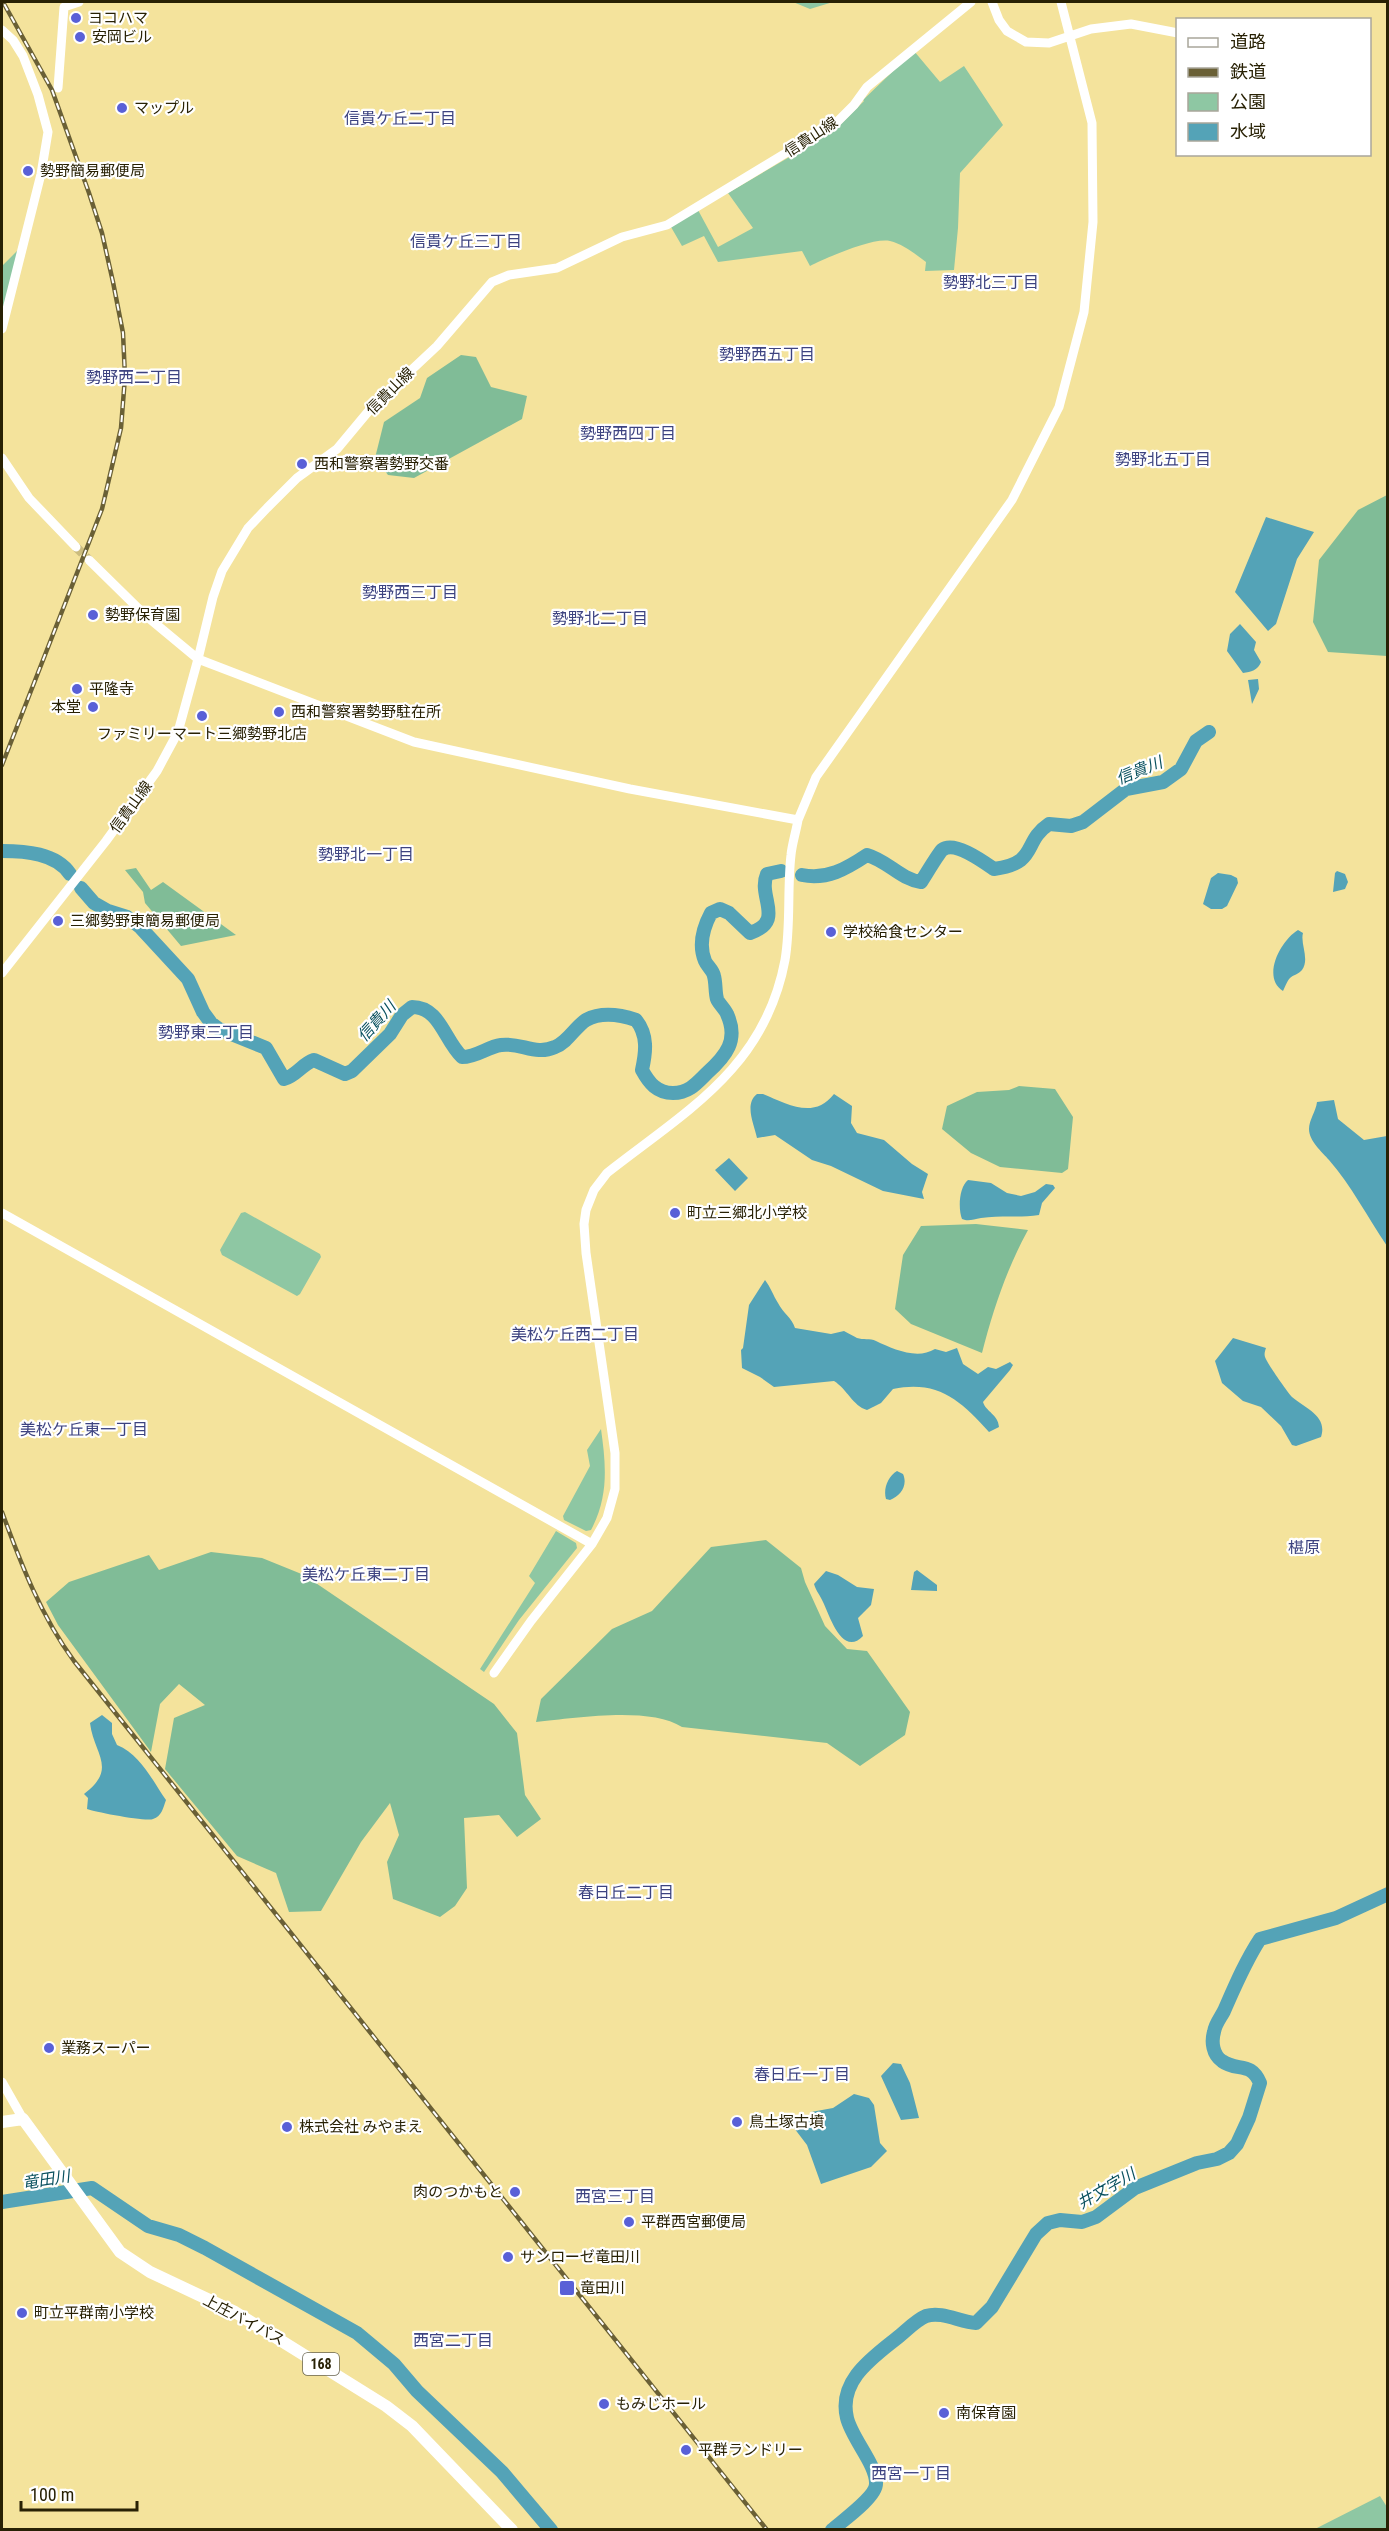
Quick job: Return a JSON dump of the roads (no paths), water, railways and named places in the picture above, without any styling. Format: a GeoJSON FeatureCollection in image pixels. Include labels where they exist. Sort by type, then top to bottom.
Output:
{"type":"FeatureCollection","features":[{"type":"Feature","properties":{"kind":"highway"},"geometry":{"type":"LineString","coordinates":[[2,2122],[23,2119]]}},
{"type":"Feature","properties":{"kind":"highway","name":"上庄バイパス"},"geometry":{"type":"LineString","coordinates":[[23,2119],[63,2177],[120,2252],[138,2265],[236,2312],[386,2406],[412,2426],[512,2529]]}},
{"type":"Feature","properties":{"kind":"street"},"geometry":{"type":"LineString","coordinates":[[58,88],[64,7],[79,2]]}},
{"type":"Feature","properties":{"kind":"street","name":"信貴山線"},"geometry":{"type":"LineString","coordinates":[[2,973],[106,841],[157,771],[178,732],[213,597],[222,571],[248,528],[297,478],[337,449],[372,407],[437,346],[492,282],[509,275],[557,268],[622,237],[667,225],[837,122],[854,105],[867,87],[971,2]]}},
{"type":"Feature","properties":{"kind":"street"},"geometry":{"type":"LineString","coordinates":[[993,2],[999,20],[1007,31],[1026,42],[1049,43],[1071,34],[1131,24],[1176,33]]}},
{"type":"Feature","properties":{"kind":"street"},"geometry":{"type":"LineString","coordinates":[[494,1673],[531,1621],[592,1544],[607,1518],[615,1489],[615,1453],[586,1253],[586,1210],[594,1190],[607,1173],[721,1083],[760,1032],[771,1009],[785,960],[790,926],[790,855],[798,820],[816,777],[1012,500],[1059,407],[1084,312],[1093,222],[1092,123],[1061,2]]}},
{"type":"Feature","properties":{"kind":"street"},"geometry":{"type":"LineString","coordinates":[[2,30],[13,40],[23,56],[38,95],[48,132],[38,184],[2,329]]}},
{"type":"Feature","properties":{"kind":"street"},"geometry":{"type":"LineString","coordinates":[[2,458],[29,498],[76,547]]}},
{"type":"Feature","properties":{"kind":"street"},"geometry":{"type":"LineString","coordinates":[[89,560],[145,615],[198,659],[414,742],[619,786],[798,820]]}},
{"type":"Feature","properties":{"kind":"street"},"geometry":{"type":"LineString","coordinates":[[2,1213],[592,1544]]}},
{"type":"Feature","properties":{"kind":"street"},"geometry":{"type":"LineString","coordinates":[[2,2082],[23,2119]]}},
{"type":"Feature","properties":{"kind":"water"},"geometry":{"type":"Polygon","coordinates":[[[1266,517],[1314,532],[1297,559],[1276,624],[1268,631],[1235,592],[1266,517]]]}},
{"type":"Feature","properties":{"kind":"water"},"geometry":{"type":"Polygon","coordinates":[[[1240,624],[1256,642],[1254,650],[1261,662],[1254,670],[1243,673],[1227,651],[1230,634],[1240,624]]]}},
{"type":"Feature","properties":{"kind":"water"},"geometry":{"type":"Polygon","coordinates":[[[1258,679],[1259,689],[1252,704],[1248,680],[1258,679]]]}},
{"type":"Feature","properties":{"kind":"water"},"geometry":{"type":"Polygon","coordinates":[[[1337,871],[1345,874],[1348,882],[1345,889],[1333,892],[1335,873],[1337,871]]]}},
{"type":"Feature","properties":{"kind":"water"},"geometry":{"type":"Polygon","coordinates":[[[1218,873],[1237,878],[1238,883],[1227,906],[1222,909],[1211,909],[1203,904],[1211,878],[1218,873]]]}},
{"type":"Feature","properties":{"kind":"water"},"geometry":{"type":"Polygon","coordinates":[[[1298,930],[1303,933],[1304,966],[1301,971],[1289,979],[1283,991],[1277,985],[1274,977],[1276,959],[1285,942],[1298,930]]]}},
{"type":"Feature","properties":{"kind":"water"},"geometry":{"type":"Polygon","coordinates":[[[757,1094],[763,1094],[800,1108],[809,1108],[826,1102],[834,1094],[852,1106],[851,1123],[857,1133],[884,1140],[912,1164],[928,1174],[922,1192],[924,1199],[883,1191],[831,1166],[812,1160],[775,1135],[757,1138],[750,1109],[753,1098],[757,1094]]]}},
{"type":"Feature","properties":{"kind":"water"},"geometry":{"type":"Polygon","coordinates":[[[1334,1100],[1338,1119],[1364,1140],[1387,1136],[1387,1246],[1345,1180],[1311,1138],[1309,1126],[1317,1102],[1334,1100]]]}},
{"type":"Feature","properties":{"kind":"water"},"geometry":{"type":"Polygon","coordinates":[[[729,1158],[748,1178],[735,1191],[715,1170],[729,1158]]]}},
{"type":"Feature","properties":{"kind":"water"},"geometry":{"type":"Polygon","coordinates":[[[968,1180],[991,1183],[1007,1193],[1021,1196],[1035,1192],[1046,1184],[1053,1185],[1055,1188],[1042,1203],[1039,1215],[967,1220],[962,1219],[960,1204],[961,1193],[968,1180]]]}},
{"type":"Feature","properties":{"kind":"water"},"geometry":{"type":"Polygon","coordinates":[[[765,1280],[795,1328],[831,1334],[844,1331],[857,1338],[874,1340],[897,1350],[921,1354],[935,1349],[946,1352],[957,1348],[963,1364],[978,1374],[988,1367],[996,1369],[1010,1362],[1013,1365],[1010,1370],[983,1402],[999,1427],[989,1432],[958,1402],[936,1390],[923,1387],[893,1389],[881,1403],[867,1410],[858,1405],[834,1381],[774,1387],[742,1368],[741,1350],[749,1305],[765,1280]]]}},
{"type":"Feature","properties":{"kind":"water"},"geometry":{"type":"Polygon","coordinates":[[[1233,1338],[1266,1348],[1267,1360],[1286,1390],[1318,1418],[1321,1423],[1321,1437],[1296,1446],[1292,1445],[1281,1426],[1261,1407],[1243,1401],[1222,1383],[1215,1361],[1233,1338]]]}},
{"type":"Feature","properties":{"kind":"water"},"geometry":{"type":"Polygon","coordinates":[[[897,1471],[903,1474],[904,1486],[897,1496],[890,1500],[886,1499],[887,1483],[897,1471]]]}},
{"type":"Feature","properties":{"kind":"water"},"geometry":{"type":"Polygon","coordinates":[[[917,1570],[937,1585],[937,1591],[911,1590],[914,1572],[917,1570]]]}},
{"type":"Feature","properties":{"kind":"water"},"geometry":{"type":"Polygon","coordinates":[[[826,1571],[838,1575],[857,1587],[874,1589],[871,1605],[858,1618],[863,1636],[855,1641],[849,1642],[837,1632],[814,1584],[826,1571]]]}},
{"type":"Feature","properties":{"kind":"water"},"geometry":{"type":"Polygon","coordinates":[[[102,1715],[112,1723],[112,1734],[117,1745],[133,1755],[151,1776],[166,1800],[162,1811],[156,1818],[149,1820],[132,1818],[87,1809],[88,1798],[84,1794],[94,1785],[102,1769],[90,1723],[102,1715]]]}},
{"type":"Feature","properties":{"kind":"water"},"geometry":{"type":"Polygon","coordinates":[[[893,2063],[901,2064],[910,2083],[919,2118],[901,2120],[881,2076],[893,2063]]]}},
{"type":"Feature","properties":{"kind":"water"},"geometry":{"type":"Polygon","coordinates":[[[854,2094],[869,2098],[874,2105],[880,2143],[887,2151],[871,2167],[821,2184],[807,2145],[791,2124],[795,2121],[800,2126],[811,2118],[811,2112],[833,2108],[854,2094]]]}},
{"type":"Feature","properties":{"kind":"waterway","name":"信貴川"},"geometry":{"type":"LineString","coordinates":[[802,875],[828,875],[852,865],[867,855],[921,882],[940,852],[947,848],[969,853],[994,869],[1008,866],[1024,857],[1035,838],[1049,824],[1071,826],[1083,822],[1126,789],[1163,782],[1181,769],[1196,741],[1209,732]]}},
{"type":"Feature","properties":{"kind":"waterway","name":"信貴川"},"geometry":{"type":"LineString","coordinates":[[2,851],[48,857],[64,867],[70,874]]}},
{"type":"Feature","properties":{"kind":"waterway","name":"信貴川"},"geometry":{"type":"LineString","coordinates":[[81,888],[94,903],[108,911],[127,917],[140,927],[188,979],[203,1012],[211,1023],[219,1029],[266,1048],[284,1079],[314,1060],[345,1074],[352,1071],[390,1034],[402,1015],[412,1007],[429,1012],[462,1057],[501,1045],[515,1045],[534,1050],[555,1047],[564,1042],[578,1026],[592,1017],[604,1015],[636,1020],[643,1032],[645,1044],[642,1070],[654,1086],[662,1091],[679,1093],[696,1084],[720,1060],[731,1040],[730,1023],[717,999],[713,974],[703,955],[702,936],[708,919],[711,913],[720,909],[729,913],[750,933],[761,928],[769,915],[765,891],[767,874],[781,871]]}},
{"type":"Feature","properties":{"kind":"waterway","name":"井文字川"},"geometry":{"type":"LineString","coordinates":[[832,2530],[865,2502],[876,2484],[873,2469],[847,2418],[848,2393],[859,2372],[877,2354],[926,2316],[938,2315],[976,2323],[992,2307],[1036,2234],[1048,2223],[1060,2220],[1082,2222],[1096,2217],[1135,2188],[1229,2153],[1237,2144],[1249,2118],[1260,2083],[1248,2069],[1228,2064],[1219,2058],[1213,2048],[1213,2036],[1240,1974],[1260,1939],[1336,1918],[1388,1894]]}},
{"type":"Feature","properties":{"kind":"waterway","name":"竜田川"},"geometry":{"type":"LineString","coordinates":[[2,2202],[92,2188],[148,2226],[179,2235],[205,2248],[357,2333],[394,2364],[417,2391],[502,2472],[551,2530]]}},
{"type":"Feature","properties":{"kind":"tunnel"},"geometry":{"type":"LineString","coordinates":[[76,547],[89,560]]}},
{"type":"Feature","properties":{"kind":"railway"},"geometry":{"type":"LineString","coordinates":[[2,765],[102,509],[121,428],[125,377],[123,333],[102,233],[89,193],[52,90],[3,2]]}},
{"type":"Feature","properties":{"kind":"railway"},"geometry":{"type":"LineString","coordinates":[[2,1512],[24,1570],[42,1608],[74,1661],[767,2530]]}},
{"type":"Feature","properties":{"kind":"place","name":"ヨコハマ"},"geometry":{"type":"Point","coordinates":[76,18]}},
{"type":"Feature","properties":{"kind":"place","name":"安岡ビル"},"geometry":{"type":"Point","coordinates":[80,37]}},
{"type":"Feature","properties":{"kind":"place","name":"マップル"},"geometry":{"type":"Point","coordinates":[122,108]}},
{"type":"Feature","properties":{"kind":"place","name":"勢野簡易郵便局"},"geometry":{"type":"Point","coordinates":[28,171]}},
{"type":"Feature","properties":{"kind":"place","name":"西和警察署勢野交番"},"geometry":{"type":"Point","coordinates":[302,464]}},
{"type":"Feature","properties":{"kind":"place","name":"勢野保育園"},"geometry":{"type":"Point","coordinates":[93,615]}},
{"type":"Feature","properties":{"kind":"place","name":"平隆寺"},"geometry":{"type":"Point","coordinates":[77,689]}},
{"type":"Feature","properties":{"kind":"place","name":"本堂"},"geometry":{"type":"Point","coordinates":[93,707]}},
{"type":"Feature","properties":{"kind":"place","name":"西和警察署勢野駐在所"},"geometry":{"type":"Point","coordinates":[279,712]}},
{"type":"Feature","properties":{"kind":"place","name":"ファミリーマート三郷勢野北店"},"geometry":{"type":"Point","coordinates":[202,716]}},
{"type":"Feature","properties":{"kind":"place","name":"三郷勢野東簡易郵便局"},"geometry":{"type":"Point","coordinates":[58,921]}},
{"type":"Feature","properties":{"kind":"place","name":"学校給食センター"},"geometry":{"type":"Point","coordinates":[831,932]}},
{"type":"Feature","properties":{"kind":"place","name":"町立三郷北小学校"},"geometry":{"type":"Point","coordinates":[675,1213]}},
{"type":"Feature","properties":{"kind":"place","name":"業務スーパー"},"geometry":{"type":"Point","coordinates":[49,2048]}},
{"type":"Feature","properties":{"kind":"place","name":"鳥土塚古墳"},"geometry":{"type":"Point","coordinates":[737,2122]}},
{"type":"Feature","properties":{"kind":"place","name":"株式会社 みやまえ"},"geometry":{"type":"Point","coordinates":[287,2127]}},
{"type":"Feature","properties":{"kind":"place","name":"肉のつかもと"},"geometry":{"type":"Point","coordinates":[515,2192]}},
{"type":"Feature","properties":{"kind":"place","name":"平群西宮郵便局"},"geometry":{"type":"Point","coordinates":[629,2222]}},
{"type":"Feature","properties":{"kind":"place","name":"サンローゼ竜田川"},"geometry":{"type":"Point","coordinates":[508,2257]}},
{"type":"Feature","properties":{"kind":"place","name":"竜田川"},"geometry":{"type":"Point","coordinates":[567,2288]}},
{"type":"Feature","properties":{"kind":"place","name":"町立平群南小学校"},"geometry":{"type":"Point","coordinates":[22,2313]}},
{"type":"Feature","properties":{"kind":"place","name":"もみじホール"},"geometry":{"type":"Point","coordinates":[604,2404]}},
{"type":"Feature","properties":{"kind":"place","name":"南保育園"},"geometry":{"type":"Point","coordinates":[944,2413]}},
{"type":"Feature","properties":{"kind":"place","name":"平群ランドリー"},"geometry":{"type":"Point","coordinates":[686,2450]}},
{"type":"Feature","properties":{"kind":"district","name":"信貴ケ丘二丁目"},"geometry":{"type":"Point","coordinates":[400,118]}},
{"type":"Feature","properties":{"kind":"district","name":"信貴ケ丘三丁目"},"geometry":{"type":"Point","coordinates":[466,241]}},
{"type":"Feature","properties":{"kind":"district","name":"勢野北三丁目"},"geometry":{"type":"Point","coordinates":[991,282]}},
{"type":"Feature","properties":{"kind":"district","name":"勢野西五丁目"},"geometry":{"type":"Point","coordinates":[767,354]}},
{"type":"Feature","properties":{"kind":"district","name":"勢野西二丁目"},"geometry":{"type":"Point","coordinates":[134,377]}},
{"type":"Feature","properties":{"kind":"district","name":"勢野西四丁目"},"geometry":{"type":"Point","coordinates":[628,433]}},
{"type":"Feature","properties":{"kind":"district","name":"勢野北五丁目"},"geometry":{"type":"Point","coordinates":[1163,459]}},
{"type":"Feature","properties":{"kind":"district","name":"勢野西三丁目"},"geometry":{"type":"Point","coordinates":[410,592]}},
{"type":"Feature","properties":{"kind":"district","name":"勢野北二丁目"},"geometry":{"type":"Point","coordinates":[600,618]}},
{"type":"Feature","properties":{"kind":"district","name":"勢野北一丁目"},"geometry":{"type":"Point","coordinates":[366,854]}},
{"type":"Feature","properties":{"kind":"district","name":"勢野東三丁目"},"geometry":{"type":"Point","coordinates":[206,1032]}},
{"type":"Feature","properties":{"kind":"district","name":"美松ケ丘西二丁目"},"geometry":{"type":"Point","coordinates":[575,1334]}},
{"type":"Feature","properties":{"kind":"district","name":"美松ケ丘東一丁目"},"geometry":{"type":"Point","coordinates":[84,1429]}},
{"type":"Feature","properties":{"kind":"district","name":"椹原"},"geometry":{"type":"Point","coordinates":[1304,1547]}},
{"type":"Feature","properties":{"kind":"district","name":"美松ケ丘東二丁目"},"geometry":{"type":"Point","coordinates":[366,1574]}},
{"type":"Feature","properties":{"kind":"district","name":"春日丘二丁目"},"geometry":{"type":"Point","coordinates":[626,1892]}},
{"type":"Feature","properties":{"kind":"district","name":"春日丘一丁目"},"geometry":{"type":"Point","coordinates":[802,2074]}},
{"type":"Feature","properties":{"kind":"district","name":"西宮三丁目"},"geometry":{"type":"Point","coordinates":[615,2196]}},
{"type":"Feature","properties":{"kind":"district","name":"西宮二丁目"},"geometry":{"type":"Point","coordinates":[453,2340]}},
{"type":"Feature","properties":{"kind":"district","name":"西宮一丁目"},"geometry":{"type":"Point","coordinates":[911,2473]}}]}
